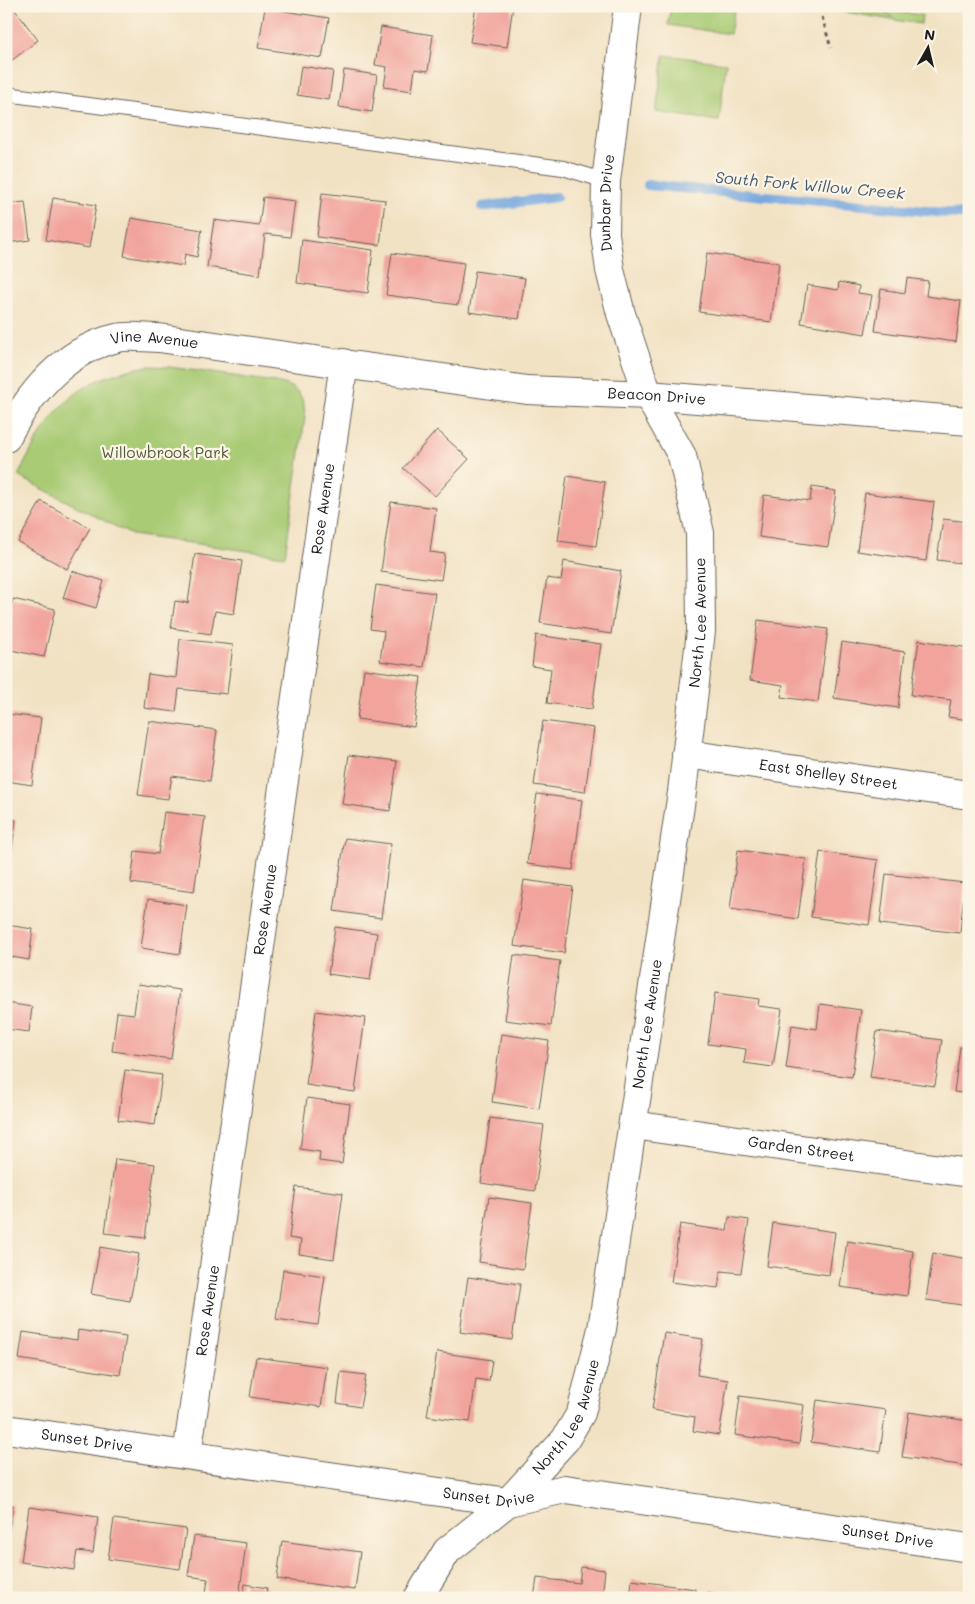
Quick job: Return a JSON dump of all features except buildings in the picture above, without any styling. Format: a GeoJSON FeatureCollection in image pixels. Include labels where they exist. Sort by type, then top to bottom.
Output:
{"type":"FeatureCollection","features":[{"type":"Feature","properties":{"kind":"street","name":"Dunbar Drive"},"geometry":{"type":"LineString","coordinates":[[628,6],[606,181],[606,234],[610,270],[621,314],[648,396]]}},
{"type":"Feature","properties":{"kind":"street","name":"Vine Avenue"},"geometry":{"type":"LineString","coordinates":[[6,438],[16,418],[45,379],[77,354],[117,338],[159,338],[344,363]]}},
{"type":"Feature","properties":{"kind":"street","name":"Beacon Drive"},"geometry":{"type":"LineString","coordinates":[[344,363],[527,390],[648,396],[969,421]]}},
{"type":"Feature","properties":{"kind":"street","name":"Rose Avenue"},"geometry":{"type":"LineString","coordinates":[[187,1455],[344,363]]}},
{"type":"Feature","properties":{"kind":"street","name":"North Lee Avenue"},"geometry":{"type":"LineString","coordinates":[[418,1598],[447,1552],[508,1502],[560,1446],[581,1413],[602,1329],[686,754],[701,631],[700,533],[682,456],[648,396]]}},
{"type":"Feature","properties":{"kind":"street","name":"East Shelley Street"},"geometry":{"type":"LineString","coordinates":[[686,754],[969,795]]}},
{"type":"Feature","properties":{"kind":"street","name":"Garden Street"},"geometry":{"type":"LineString","coordinates":[[633,1125],[969,1173]]}},
{"type":"Feature","properties":{"kind":"street","name":"Sunset Drive"},"geometry":{"type":"LineString","coordinates":[[6,1429],[508,1502],[565,1489],[969,1548]]}},
{"type":"Feature","properties":{"kind":"lane"},"geometry":{"type":"LineString","coordinates":[[6,94],[563,168],[606,181]]}},
{"type":"Feature","properties":{"kind":"path"},"geometry":{"type":"LineString","coordinates":[[822,17],[831,48]]}},
{"type":"Feature","properties":{"kind":"green space"},"geometry":{"type":"Polygon","coordinates":[[[671,6],[735,6],[730,34],[668,25],[671,6]]]}},
{"type":"Feature","properties":{"kind":"green space"},"geometry":{"type":"Polygon","coordinates":[[[827,6],[881,6],[892,20],[828,9],[827,6]]]}},
{"type":"Feature","properties":{"kind":"green space"},"geometry":{"type":"Polygon","coordinates":[[[882,6],[898,6],[898,12],[922,15],[921,24],[894,20],[882,6]]]}},
{"type":"Feature","properties":{"kind":"green space"},"geometry":{"type":"Polygon","coordinates":[[[664,55],[726,63],[719,121],[656,112],[664,55]]]}},
{"type":"Feature","properties":{"kind":"green space","name":"Willowbrook Park"},"geometry":{"type":"Polygon","coordinates":[[[149,366],[170,367],[275,382],[289,386],[301,397],[305,417],[285,556],[132,535],[18,476],[42,433],[54,415],[67,401],[101,379],[123,371],[149,366]]]}},
{"type":"Feature","properties":{"kind":"waterway","name":"South Fork Willow Creek"},"geometry":{"type":"LineString","coordinates":[[648,185],[969,215]]}},
{"type":"Feature","properties":{"kind":"waterway","name":"South Fork Willow Creek"},"geometry":{"type":"LineString","coordinates":[[482,207],[556,197]]}}]}
